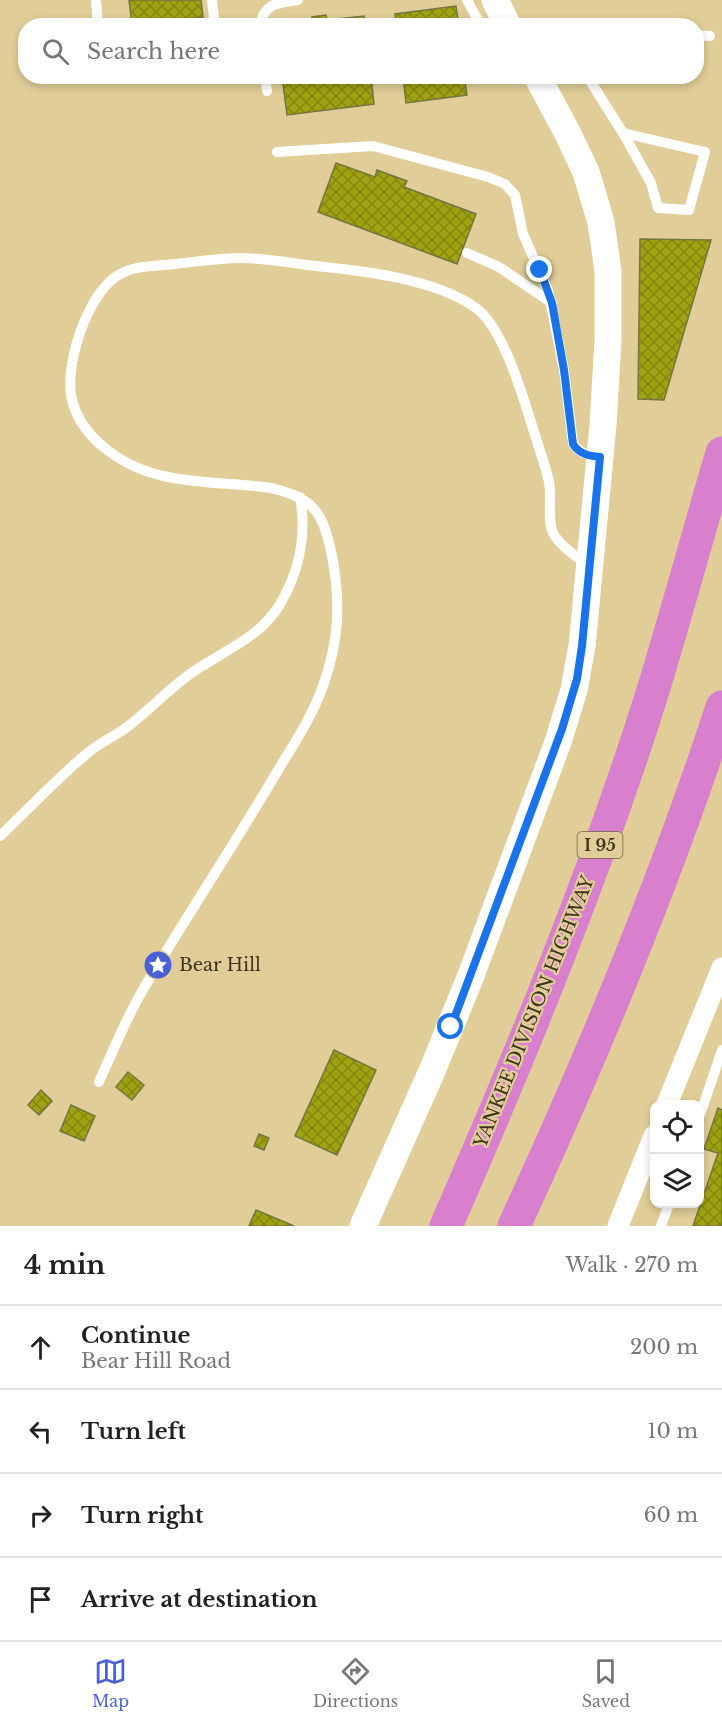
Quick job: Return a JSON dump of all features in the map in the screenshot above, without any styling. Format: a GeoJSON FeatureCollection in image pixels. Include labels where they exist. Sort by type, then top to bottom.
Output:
{"type":"FeatureCollection","features":[{"type":"Feature","properties":{"kind":"highway","name":"YANKEE DIVISION HIGHWAY"},"geometry":{"type":"LineString","coordinates":[[446,1226],[504,1093],[582,895],[651,696],[722,453]]}},
{"type":"Feature","properties":{"kind":"highway"},"geometry":{"type":"LineString","coordinates":[[514,1226],[592,1050],[646,919],[722,707]]}},
{"type":"Feature","properties":{"kind":"street"},"geometry":{"type":"LineString","coordinates":[[495,0],[504,18]]}},
{"type":"Feature","properties":{"kind":"street"},"geometry":{"type":"LineString","coordinates":[[363,1226],[451,1027],[560,736],[579,667],[600,457],[609,314],[608,271],[603,231],[582,162],[541,84]]}},
{"type":"Feature","properties":{"kind":"street"},"geometry":{"type":"LineString","coordinates":[[669,1100],[722,968]]}},
{"type":"Feature","properties":{"kind":"street"},"geometry":{"type":"LineString","coordinates":[[618,1226],[650,1146]]}},
{"type":"Feature","properties":{"kind":"lane"},"geometry":{"type":"LineString","coordinates":[[96,0],[98,18]]}},
{"type":"Feature","properties":{"kind":"lane"},"geometry":{"type":"LineString","coordinates":[[212,0],[214,18]]}},
{"type":"Feature","properties":{"kind":"lane"},"geometry":{"type":"LineString","coordinates":[[262,18],[264,11],[270,6],[298,0]]}},
{"type":"Feature","properties":{"kind":"lane"},"geometry":{"type":"LineString","coordinates":[[467,0],[477,18]]}},
{"type":"Feature","properties":{"kind":"lane"},"geometry":{"type":"LineString","coordinates":[[704,36],[710,36]]}},
{"type":"Feature","properties":{"kind":"lane"},"geometry":{"type":"LineString","coordinates":[[266,84],[267,91]]}},
{"type":"Feature","properties":{"kind":"lane"},"geometry":{"type":"LineString","coordinates":[[592,84],[651,183],[658,208],[689,210],[705,152],[623,133]]}},
{"type":"Feature","properties":{"kind":"lane"},"geometry":{"type":"LineString","coordinates":[[277,152],[373,146],[488,177],[505,184],[515,195],[523,234],[544,279],[552,303],[564,370],[573,444],[584,454],[600,457]]}},
{"type":"Feature","properties":{"kind":"lane"},"geometry":{"type":"LineString","coordinates":[[467,253],[499,267],[552,303]]}},
{"type":"Feature","properties":{"kind":"lane"},"geometry":{"type":"LineString","coordinates":[[99,1082],[143,990],[309,717],[323,687],[332,655],[338,604],[327,535],[315,510],[300,497],[271,488],[169,477],[147,472],[109,451],[93,436],[79,417],[71,396],[71,365],[84,322],[99,295],[114,277],[148,266],[226,259],[258,259],[389,276],[441,291],[475,307],[483,314],[499,338],[523,394],[549,484],[553,533],[561,544],[590,567]]}},
{"type":"Feature","properties":{"kind":"lane"},"geometry":{"type":"LineString","coordinates":[[0,836],[88,753],[130,725],[187,676],[253,635],[266,622],[278,608],[300,556],[303,537],[300,497]]}},
{"type":"Feature","properties":{"kind":"lane"},"geometry":{"type":"LineString","coordinates":[[704,1101],[722,1050]]}},
{"type":"Feature","properties":{"kind":"lane"},"geometry":{"type":"LineString","coordinates":[[661,1226],[667,1208]]}},
{"type":"Feature","properties":{"kind":"building"},"geometry":{"type":"Polygon","coordinates":[[[129,0],[201,0],[203,17],[131,18],[129,0]]]}},
{"type":"Feature","properties":{"kind":"building"},"geometry":{"type":"Polygon","coordinates":[[[456,6],[458,18],[396,18],[395,14],[456,6]]]}},
{"type":"Feature","properties":{"kind":"building"},"geometry":{"type":"Polygon","coordinates":[[[326,15],[327,18],[312,18],[326,15]]]}},
{"type":"Feature","properties":{"kind":"building"},"geometry":{"type":"Polygon","coordinates":[[[283,84],[372,84],[374,104],[287,115],[283,84]]]}},
{"type":"Feature","properties":{"kind":"building"},"geometry":{"type":"Polygon","coordinates":[[[404,84],[465,84],[467,95],[406,103],[404,84]]]}},
{"type":"Feature","properties":{"kind":"building"},"geometry":{"type":"Polygon","coordinates":[[[336,163],[375,177],[377,170],[407,181],[404,187],[476,214],[457,264],[318,212],[336,163]]]}},
{"type":"Feature","properties":{"kind":"building"},"geometry":{"type":"Polygon","coordinates":[[[640,239],[711,240],[664,400],[638,399],[640,239]]]}},
{"type":"Feature","properties":{"kind":"building"},"geometry":{"type":"Polygon","coordinates":[[[334,1050],[376,1070],[337,1155],[295,1136],[334,1050]]]}},
{"type":"Feature","properties":{"kind":"building"},"geometry":{"type":"Polygon","coordinates":[[[128,1072],[144,1085],[132,1100],[116,1087],[128,1072]]]}},
{"type":"Feature","properties":{"kind":"building"},"geometry":{"type":"Polygon","coordinates":[[[41,1090],[52,1101],[39,1115],[28,1105],[41,1090]]]}},
{"type":"Feature","properties":{"kind":"building"},"geometry":{"type":"Polygon","coordinates":[[[71,1105],[95,1116],[84,1141],[60,1131],[71,1105]]]}},
{"type":"Feature","properties":{"kind":"building"},"geometry":{"type":"Polygon","coordinates":[[[718,1108],[722,1110],[722,1226],[693,1226],[699,1208],[704,1208],[704,1194],[718,1153],[704,1149],[718,1108]]]}},
{"type":"Feature","properties":{"kind":"building"},"geometry":{"type":"Polygon","coordinates":[[[259,1134],[269,1138],[264,1150],[254,1146],[259,1134]]]}},
{"type":"Feature","properties":{"kind":"building"},"geometry":{"type":"Polygon","coordinates":[[[256,1210],[294,1226],[249,1226],[256,1210]]]}},
{"type":"Feature","properties":{"kind":"place","name":"Bear Hill"},"geometry":{"type":"Point","coordinates":[158,965]}},
{"type":"Feature","properties":{"kind":"route"},"geometry":{"type":"LineString","coordinates":[[451,1027],[562,729],[577,679],[582,646],[600,457],[579,451],[571,438],[564,370],[552,303],[540,270]]}}]}
